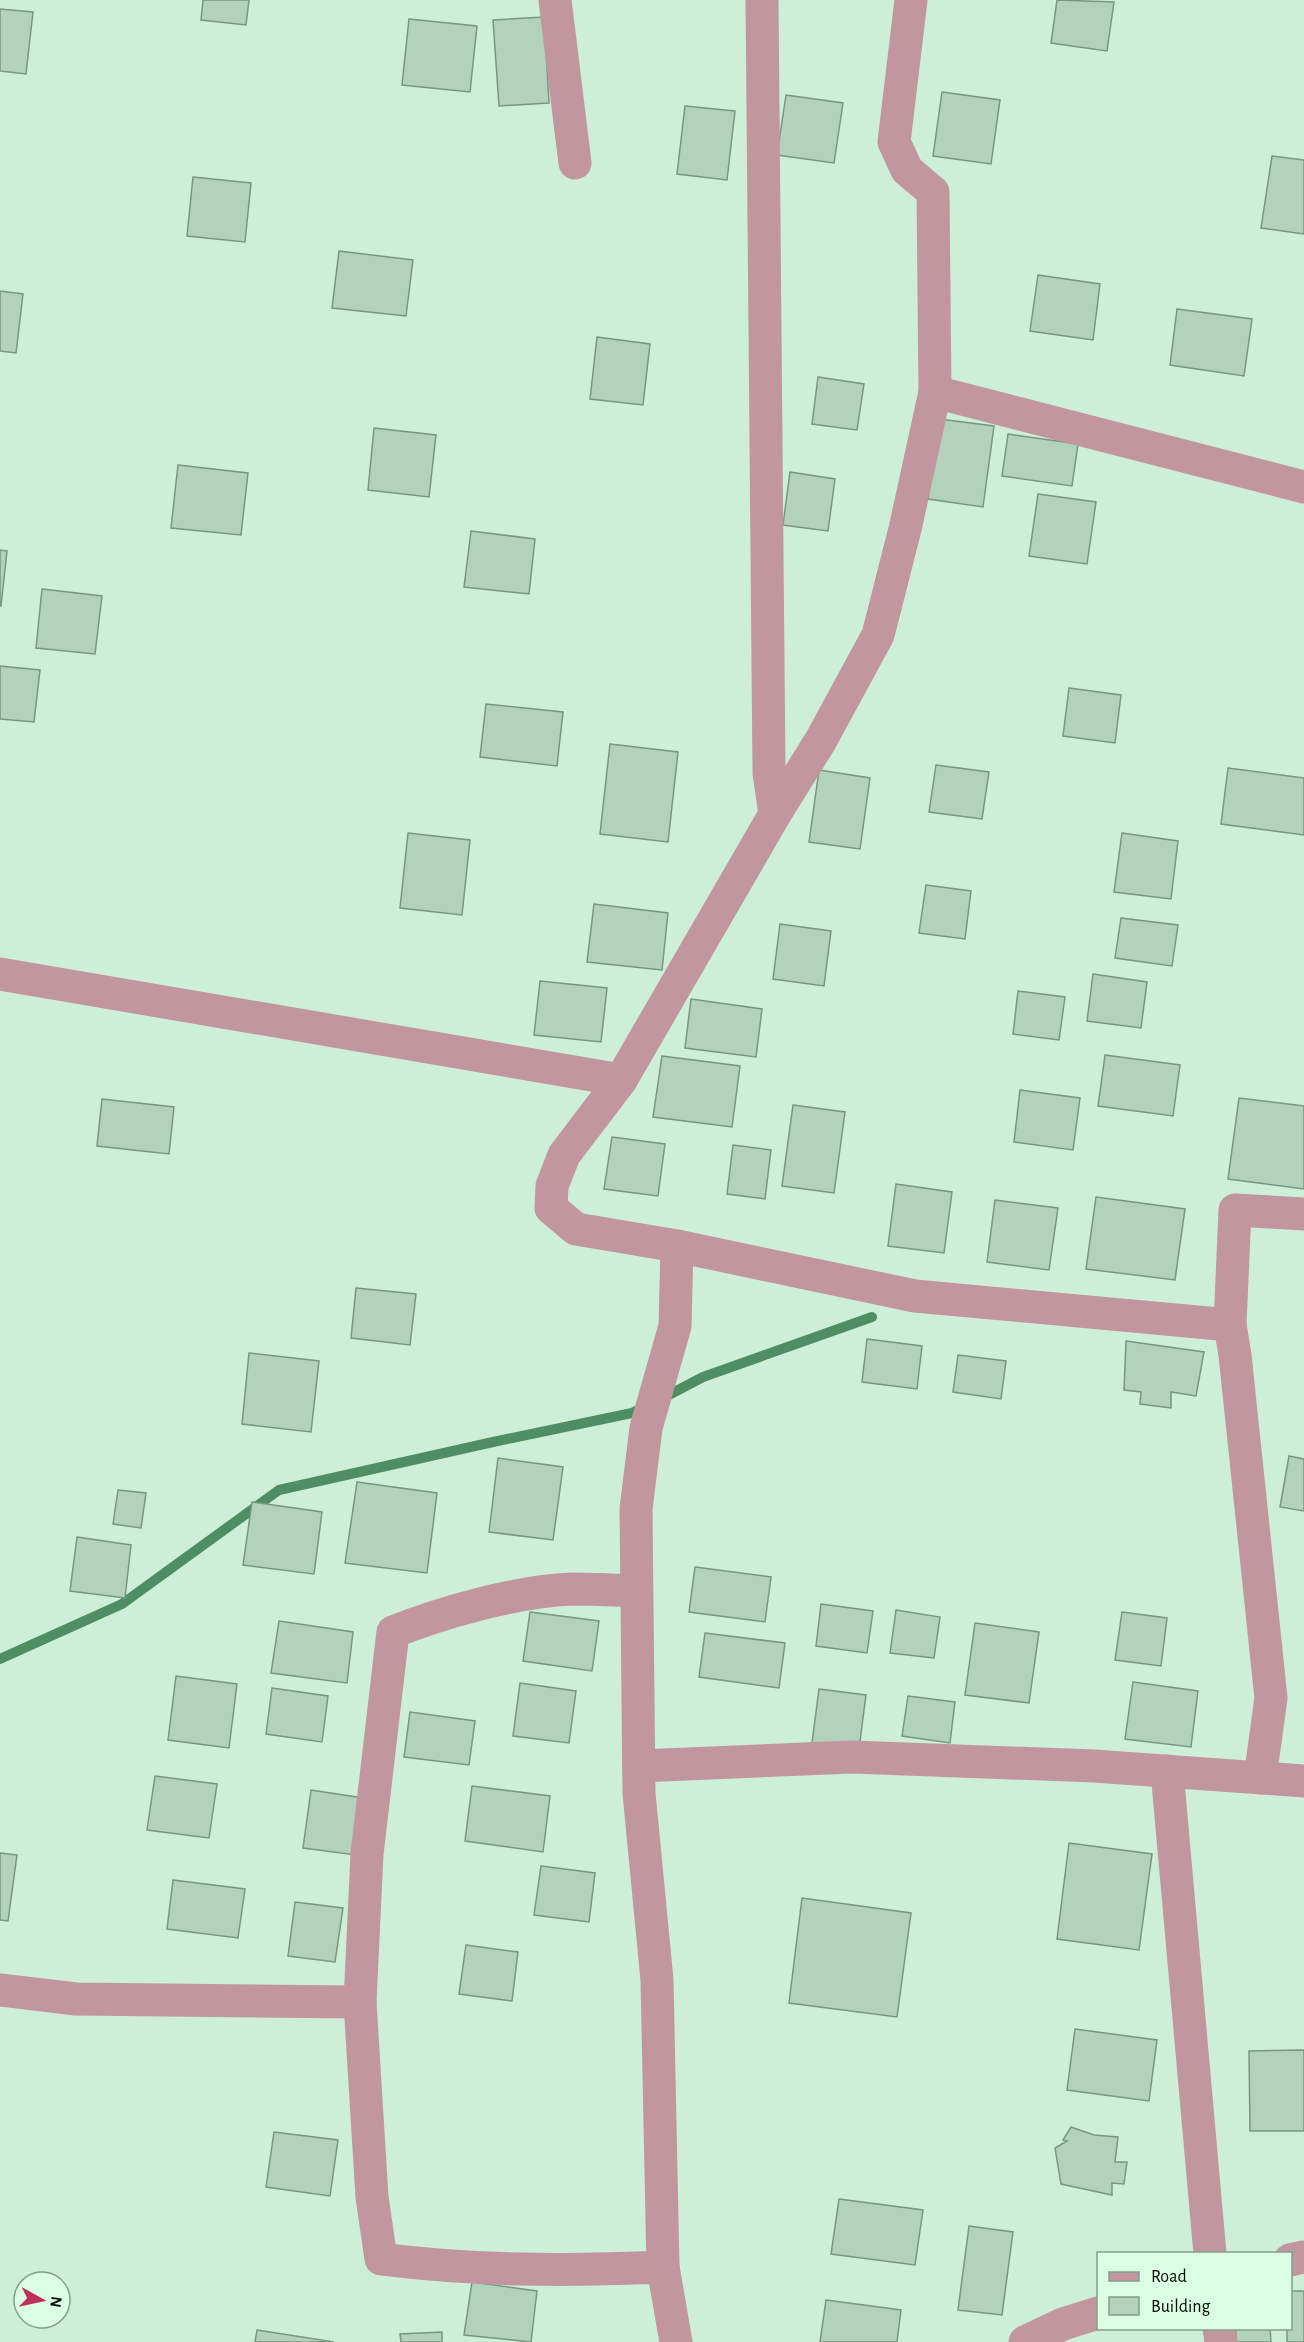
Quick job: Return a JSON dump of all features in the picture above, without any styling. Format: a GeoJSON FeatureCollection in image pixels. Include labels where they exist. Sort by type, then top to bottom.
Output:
{"type":"FeatureCollection","features":[{"type":"Feature","properties":{"kind":"street"},"geometry":{"type":"LineString","coordinates":[[555,0],[575,163]]}},
{"type":"Feature","properties":{"kind":"street"},"geometry":{"type":"LineString","coordinates":[[762,0],[769,773],[775,814]]}},
{"type":"Feature","properties":{"kind":"street"},"geometry":{"type":"LineString","coordinates":[[911,0],[894,142],[907,170],[933,192],[935,392],[905,530],[878,635],[821,740],[775,814],[621,1080],[564,1155],[552,1186],[551,1209],[576,1230],[677,1246],[915,1296],[1230,1325]]}},
{"type":"Feature","properties":{"kind":"street"},"geometry":{"type":"LineString","coordinates":[[935,392],[1304,487]]}},
{"type":"Feature","properties":{"kind":"street"},"geometry":{"type":"LineString","coordinates":[[0,974],[621,1080]]}},
{"type":"Feature","properties":{"kind":"street"},"geometry":{"type":"LineString","coordinates":[[1260,1778],[1271,1698],[1230,1325],[1235,1210],[1304,1214]]}},
{"type":"Feature","properties":{"kind":"street"},"geometry":{"type":"LineString","coordinates":[[676,2342],[663,2267],[657,1980],[639,1793],[636,1591],[637,1497],[646,1428],[675,1326],[677,1246]]}},
{"type":"Feature","properties":{"kind":"street"},"geometry":{"type":"LineString","coordinates":[[636,1591],[570,1589],[526,1595],[430,1617],[393,1632],[367,1854],[360,2002],[372,2197],[381,2259],[438,2266],[570,2271],[663,2267]]}},
{"type":"Feature","properties":{"kind":"street"},"geometry":{"type":"LineString","coordinates":[[639,1766],[852,1757],[1094,1766],[1304,1781]]}},
{"type":"Feature","properties":{"kind":"street"},"geometry":{"type":"LineString","coordinates":[[1167,1771],[1210,2252]]}},
{"type":"Feature","properties":{"kind":"street"},"geometry":{"type":"LineString","coordinates":[[0,1990],[76,1999],[360,2002]]}},
{"type":"Feature","properties":{"kind":"street"},"geometry":{"type":"LineString","coordinates":[[1025,2342],[1063,2324],[1097,2313]]}},
{"type":"Feature","properties":{"kind":"building"},"geometry":{"type":"Polygon","coordinates":[[[203,0],[249,0],[246,25],[201,20],[203,0]]]}},
{"type":"Feature","properties":{"kind":"building"},"geometry":{"type":"Polygon","coordinates":[[[1057,0],[1114,2],[1107,51],[1051,43],[1057,0]]]}},
{"type":"Feature","properties":{"kind":"building"},"geometry":{"type":"Polygon","coordinates":[[[0,9],[33,12],[26,74],[0,71],[0,9]]]}},
{"type":"Feature","properties":{"kind":"building"},"geometry":{"type":"Polygon","coordinates":[[[544,17],[549,103],[499,106],[493,20],[544,17]]]}},
{"type":"Feature","properties":{"kind":"building"},"geometry":{"type":"Polygon","coordinates":[[[409,19],[477,26],[470,92],[402,85],[409,19]]]}},
{"type":"Feature","properties":{"kind":"building"},"geometry":{"type":"Polygon","coordinates":[[[942,92],[1000,100],[991,164],[933,156],[942,92]]]}},
{"type":"Feature","properties":{"kind":"building"},"geometry":{"type":"Polygon","coordinates":[[[786,95],[843,103],[834,163],[777,155],[786,95]]]}},
{"type":"Feature","properties":{"kind":"building"},"geometry":{"type":"Polygon","coordinates":[[[685,106],[735,111],[727,180],[677,174],[685,106]]]}},
{"type":"Feature","properties":{"kind":"building"},"geometry":{"type":"Polygon","coordinates":[[[1272,156],[1304,160],[1304,234],[1261,228],[1272,156]]]}},
{"type":"Feature","properties":{"kind":"building"},"geometry":{"type":"Polygon","coordinates":[[[193,177],[251,183],[245,242],[187,236],[193,177]]]}},
{"type":"Feature","properties":{"kind":"building"},"geometry":{"type":"Polygon","coordinates":[[[339,251],[413,260],[406,316],[332,308],[339,251]]]}},
{"type":"Feature","properties":{"kind":"building"},"geometry":{"type":"Polygon","coordinates":[[[1038,275],[1100,284],[1093,340],[1030,331],[1038,275]]]}},
{"type":"Feature","properties":{"kind":"building"},"geometry":{"type":"Polygon","coordinates":[[[0,291],[23,294],[16,353],[0,351],[0,291]]]}},
{"type":"Feature","properties":{"kind":"building"},"geometry":{"type":"Polygon","coordinates":[[[1177,309],[1252,319],[1244,376],[1170,365],[1177,309]]]}},
{"type":"Feature","properties":{"kind":"building"},"geometry":{"type":"Polygon","coordinates":[[[597,337],[650,344],[643,405],[590,399],[597,337]]]}},
{"type":"Feature","properties":{"kind":"building"},"geometry":{"type":"Polygon","coordinates":[[[818,377],[864,384],[857,430],[812,424],[818,377]]]}},
{"type":"Feature","properties":{"kind":"building"},"geometry":{"type":"Polygon","coordinates":[[[939,419],[994,426],[983,507],[928,499],[939,419]]]}},
{"type":"Feature","properties":{"kind":"building"},"geometry":{"type":"Polygon","coordinates":[[[374,428],[436,435],[429,497],[368,490],[374,428]]]}},
{"type":"Feature","properties":{"kind":"building"},"geometry":{"type":"Polygon","coordinates":[[[1008,434],[1078,444],[1072,486],[1002,476],[1008,434]]]}},
{"type":"Feature","properties":{"kind":"building"},"geometry":{"type":"Polygon","coordinates":[[[178,465],[248,473],[241,535],[171,528],[178,465]]]}},
{"type":"Feature","properties":{"kind":"building"},"geometry":{"type":"Polygon","coordinates":[[[790,472],[835,479],[828,531],[783,525],[790,472]]]}},
{"type":"Feature","properties":{"kind":"building"},"geometry":{"type":"Polygon","coordinates":[[[1038,494],[1096,502],[1087,564],[1029,556],[1038,494]]]}},
{"type":"Feature","properties":{"kind":"building"},"geometry":{"type":"Polygon","coordinates":[[[471,531],[535,539],[529,594],[464,587],[471,531]]]}},
{"type":"Feature","properties":{"kind":"building"},"geometry":{"type":"Polygon","coordinates":[[[0,550],[7,551],[1,606],[0,606],[0,550]]]}},
{"type":"Feature","properties":{"kind":"building"},"geometry":{"type":"Polygon","coordinates":[[[42,589],[102,596],[95,654],[36,648],[42,589]]]}},
{"type":"Feature","properties":{"kind":"building"},"geometry":{"type":"Polygon","coordinates":[[[0,666],[40,670],[34,722],[0,719],[0,666]]]}},
{"type":"Feature","properties":{"kind":"building"},"geometry":{"type":"Polygon","coordinates":[[[1069,688],[1121,695],[1115,743],[1063,736],[1069,688]]]}},
{"type":"Feature","properties":{"kind":"building"},"geometry":{"type":"Polygon","coordinates":[[[486,704],[563,712],[557,766],[480,757],[486,704]]]}},
{"type":"Feature","properties":{"kind":"building"},"geometry":{"type":"Polygon","coordinates":[[[610,744],[678,752],[668,842],[600,834],[610,744]]]}},
{"type":"Feature","properties":{"kind":"building"},"geometry":{"type":"Polygon","coordinates":[[[936,765],[989,772],[982,819],[929,812],[936,765]]]}},
{"type":"Feature","properties":{"kind":"building"},"geometry":{"type":"Polygon","coordinates":[[[1228,768],[1304,778],[1304,835],[1221,824],[1228,768]]]}},
{"type":"Feature","properties":{"kind":"building"},"geometry":{"type":"Polygon","coordinates":[[[819,770],[870,778],[860,849],[809,842],[819,770]]]}},
{"type":"Feature","properties":{"kind":"building"},"geometry":{"type":"Polygon","coordinates":[[[408,833],[470,840],[462,915],[400,908],[408,833]]]}},
{"type":"Feature","properties":{"kind":"building"},"geometry":{"type":"Polygon","coordinates":[[[1122,833],[1178,841],[1171,899],[1114,892],[1122,833]]]}},
{"type":"Feature","properties":{"kind":"building"},"geometry":{"type":"Polygon","coordinates":[[[926,885],[971,891],[965,939],[919,933],[926,885]]]}},
{"type":"Feature","properties":{"kind":"building"},"geometry":{"type":"Polygon","coordinates":[[[594,904],[668,913],[662,970],[587,962],[594,904]]]}},
{"type":"Feature","properties":{"kind":"building"},"geometry":{"type":"Polygon","coordinates":[[[1121,918],[1178,925],[1172,966],[1115,958],[1121,918]]]}},
{"type":"Feature","properties":{"kind":"building"},"geometry":{"type":"Polygon","coordinates":[[[780,924],[831,931],[824,986],[773,979],[780,924]]]}},
{"type":"Feature","properties":{"kind":"building"},"geometry":{"type":"Polygon","coordinates":[[[1093,974],[1147,982],[1141,1028],[1087,1021],[1093,974]]]}},
{"type":"Feature","properties":{"kind":"building"},"geometry":{"type":"Polygon","coordinates":[[[540,981],[607,988],[601,1042],[534,1035],[540,981]]]}},
{"type":"Feature","properties":{"kind":"building"},"geometry":{"type":"Polygon","coordinates":[[[1018,991],[1065,997],[1059,1040],[1013,1034],[1018,991]]]}},
{"type":"Feature","properties":{"kind":"building"},"geometry":{"type":"Polygon","coordinates":[[[691,999],[762,1009],[756,1057],[685,1048],[691,999]]]}},
{"type":"Feature","properties":{"kind":"building"},"geometry":{"type":"Polygon","coordinates":[[[1105,1055],[1180,1065],[1173,1116],[1098,1106],[1105,1055]]]}},
{"type":"Feature","properties":{"kind":"building"},"geometry":{"type":"Polygon","coordinates":[[[662,1056],[740,1066],[732,1127],[653,1117],[662,1056]]]}},
{"type":"Feature","properties":{"kind":"building"},"geometry":{"type":"Polygon","coordinates":[[[1020,1090],[1080,1098],[1073,1150],[1014,1142],[1020,1090]]]}},
{"type":"Feature","properties":{"kind":"building"},"geometry":{"type":"Polygon","coordinates":[[[1239,1098],[1304,1106],[1304,1189],[1228,1179],[1239,1098]]]}},
{"type":"Feature","properties":{"kind":"building"},"geometry":{"type":"Polygon","coordinates":[[[102,1099],[174,1107],[169,1154],[97,1146],[102,1099]]]}},
{"type":"Feature","properties":{"kind":"building"},"geometry":{"type":"Polygon","coordinates":[[[793,1105],[845,1112],[834,1193],[782,1186],[793,1105]]]}},
{"type":"Feature","properties":{"kind":"building"},"geometry":{"type":"Polygon","coordinates":[[[612,1137],[665,1144],[658,1196],[604,1189],[612,1137]]]}},
{"type":"Feature","properties":{"kind":"building"},"geometry":{"type":"Polygon","coordinates":[[[733,1145],[771,1150],[765,1199],[727,1194],[733,1145]]]}},
{"type":"Feature","properties":{"kind":"building"},"geometry":{"type":"Polygon","coordinates":[[[896,1184],[952,1192],[944,1253],[888,1246],[896,1184]]]}},
{"type":"Feature","properties":{"kind":"building"},"geometry":{"type":"Polygon","coordinates":[[[1096,1197],[1185,1209],[1175,1280],[1086,1269],[1096,1197]]]}},
{"type":"Feature","properties":{"kind":"building"},"geometry":{"type":"Polygon","coordinates":[[[995,1200],[1058,1208],[1049,1270],[987,1262],[995,1200]]]}},
{"type":"Feature","properties":{"kind":"building"},"geometry":{"type":"Polygon","coordinates":[[[356,1288],[416,1294],[410,1345],[351,1338],[356,1288]]]}},
{"type":"Feature","properties":{"kind":"building"},"geometry":{"type":"Polygon","coordinates":[[[867,1339],[922,1346],[917,1389],[862,1382],[867,1339]]]}},
{"type":"Feature","properties":{"kind":"building"},"geometry":{"type":"Polygon","coordinates":[[[1126,1341],[1204,1352],[1196,1396],[1171,1392],[1171,1408],[1140,1404],[1141,1392],[1124,1390],[1126,1341]]]}},
{"type":"Feature","properties":{"kind":"building"},"geometry":{"type":"Polygon","coordinates":[[[249,1353],[319,1361],[311,1432],[242,1424],[249,1353]]]}},
{"type":"Feature","properties":{"kind":"building"},"geometry":{"type":"Polygon","coordinates":[[[958,1355],[1006,1361],[1001,1399],[953,1392],[958,1355]]]}},
{"type":"Feature","properties":{"kind":"building"},"geometry":{"type":"Polygon","coordinates":[[[1289,1456],[1304,1459],[1304,1511],[1280,1507],[1289,1456]]]}},
{"type":"Feature","properties":{"kind":"building"},"geometry":{"type":"Polygon","coordinates":[[[498,1458],[563,1467],[553,1540],[489,1532],[498,1458]]]}},
{"type":"Feature","properties":{"kind":"building"},"geometry":{"type":"Polygon","coordinates":[[[357,1482],[437,1493],[427,1573],[345,1563],[357,1482]]]}},
{"type":"Feature","properties":{"kind":"building"},"geometry":{"type":"Polygon","coordinates":[[[118,1490],[146,1493],[141,1528],[113,1524],[118,1490]]]}},
{"type":"Feature","properties":{"kind":"building"},"geometry":{"type":"Polygon","coordinates":[[[252,1502],[322,1512],[314,1574],[243,1565],[252,1502]]]}},
{"type":"Feature","properties":{"kind":"building"},"geometry":{"type":"Polygon","coordinates":[[[77,1537],[131,1545],[125,1598],[70,1591],[77,1537]]]}},
{"type":"Feature","properties":{"kind":"building"},"geometry":{"type":"Polygon","coordinates":[[[695,1567],[771,1577],[765,1622],[689,1612],[695,1567]]]}},
{"type":"Feature","properties":{"kind":"building"},"geometry":{"type":"Polygon","coordinates":[[[821,1604],[873,1611],[867,1653],[816,1646],[821,1604]]]}},
{"type":"Feature","properties":{"kind":"building"},"geometry":{"type":"Polygon","coordinates":[[[896,1610],[940,1617],[934,1658],[890,1653],[896,1610]]]}},
{"type":"Feature","properties":{"kind":"building"},"geometry":{"type":"Polygon","coordinates":[[[530,1612],[599,1621],[592,1671],[523,1661],[530,1612]]]}},
{"type":"Feature","properties":{"kind":"building"},"geometry":{"type":"Polygon","coordinates":[[[1122,1612],[1167,1618],[1161,1666],[1115,1660],[1122,1612]]]}},
{"type":"Feature","properties":{"kind":"building"},"geometry":{"type":"Polygon","coordinates":[[[279,1621],[353,1632],[347,1683],[271,1673],[279,1621]]]}},
{"type":"Feature","properties":{"kind":"building"},"geometry":{"type":"Polygon","coordinates":[[[975,1623],[1039,1632],[1029,1703],[965,1695],[975,1623]]]}},
{"type":"Feature","properties":{"kind":"building"},"geometry":{"type":"Polygon","coordinates":[[[705,1633],[785,1643],[779,1688],[699,1677],[705,1633]]]}},
{"type":"Feature","properties":{"kind":"building"},"geometry":{"type":"Polygon","coordinates":[[[176,1676],[237,1684],[229,1748],[168,1740],[176,1676]]]}},
{"type":"Feature","properties":{"kind":"building"},"geometry":{"type":"Polygon","coordinates":[[[1133,1682],[1198,1691],[1191,1747],[1125,1739],[1133,1682]]]}},
{"type":"Feature","properties":{"kind":"building"},"geometry":{"type":"Polygon","coordinates":[[[520,1683],[576,1691],[569,1743],[513,1736],[520,1683]]]}},
{"type":"Feature","properties":{"kind":"building"},"geometry":{"type":"Polygon","coordinates":[[[272,1688],[328,1696],[322,1742],[266,1734],[272,1688]]]}},
{"type":"Feature","properties":{"kind":"building"},"geometry":{"type":"Polygon","coordinates":[[[819,1689],[866,1695],[859,1749],[812,1743],[819,1689]]]}},
{"type":"Feature","properties":{"kind":"building"},"geometry":{"type":"Polygon","coordinates":[[[908,1696],[955,1702],[950,1743],[902,1736],[908,1696]]]}},
{"type":"Feature","properties":{"kind":"building"},"geometry":{"type":"Polygon","coordinates":[[[410,1712],[475,1721],[469,1765],[404,1757],[410,1712]]]}},
{"type":"Feature","properties":{"kind":"building"},"geometry":{"type":"Polygon","coordinates":[[[155,1776],[217,1784],[209,1838],[147,1830],[155,1776]]]}},
{"type":"Feature","properties":{"kind":"building"},"geometry":{"type":"Polygon","coordinates":[[[472,1786],[550,1796],[543,1852],[465,1841],[472,1786]]]}},
{"type":"Feature","properties":{"kind":"building"},"geometry":{"type":"Polygon","coordinates":[[[311,1790],[363,1798],[356,1855],[303,1848],[311,1790]]]}},
{"type":"Feature","properties":{"kind":"building"},"geometry":{"type":"Polygon","coordinates":[[[1069,1843],[1152,1854],[1139,1950],[1057,1939],[1069,1843]]]}},
{"type":"Feature","properties":{"kind":"building"},"geometry":{"type":"Polygon","coordinates":[[[0,1853],[17,1855],[8,1921],[0,1920],[0,1853]]]}},
{"type":"Feature","properties":{"kind":"building"},"geometry":{"type":"Polygon","coordinates":[[[541,1866],[595,1873],[589,1922],[534,1915],[541,1866]]]}},
{"type":"Feature","properties":{"kind":"building"},"geometry":{"type":"Polygon","coordinates":[[[173,1880],[245,1889],[238,1938],[167,1929],[173,1880]]]}},
{"type":"Feature","properties":{"kind":"building"},"geometry":{"type":"Polygon","coordinates":[[[802,1898],[911,1913],[897,2017],[789,2003],[802,1898]]]}},
{"type":"Feature","properties":{"kind":"building"},"geometry":{"type":"Polygon","coordinates":[[[295,1902],[343,1908],[335,1962],[288,1956],[295,1902]]]}},
{"type":"Feature","properties":{"kind":"building"},"geometry":{"type":"Polygon","coordinates":[[[466,1945],[518,1952],[512,2001],[459,1994],[466,1945]]]}},
{"type":"Feature","properties":{"kind":"building"},"geometry":{"type":"Polygon","coordinates":[[[1075,2029],[1157,2040],[1149,2101],[1067,2090],[1075,2029]]]}},
{"type":"Feature","properties":{"kind":"building"},"geometry":{"type":"Polygon","coordinates":[[[1304,2050],[1304,2131],[1250,2131],[1249,2051],[1304,2050]]]}},
{"type":"Feature","properties":{"kind":"building"},"geometry":{"type":"Polygon","coordinates":[[[1071,2127],[1094,2135],[1118,2137],[1115,2162],[1127,2162],[1124,2184],[1112,2183],[1112,2195],[1061,2184],[1055,2148],[1067,2141],[1063,2140],[1071,2127]]]}},
{"type":"Feature","properties":{"kind":"building"},"geometry":{"type":"Polygon","coordinates":[[[274,2132],[338,2140],[330,2196],[266,2187],[274,2132]]]}},
{"type":"Feature","properties":{"kind":"building"},"geometry":{"type":"Polygon","coordinates":[[[839,2199],[923,2210],[915,2265],[831,2254],[839,2199]]]}},
{"type":"Feature","properties":{"kind":"building"},"geometry":{"type":"Polygon","coordinates":[[[969,2226],[1013,2232],[1002,2315],[958,2310],[969,2226]]]}},
{"type":"Feature","properties":{"kind":"building"},"geometry":{"type":"Polygon","coordinates":[[[472,2282],[537,2291],[531,2342],[464,2335],[472,2282]]]}},
{"type":"Feature","properties":{"kind":"building"},"geometry":{"type":"Polygon","coordinates":[[[1292,2291],[1304,2291],[1304,2342],[1287,2342],[1287,2330],[1292,2330],[1292,2291]]]}},
{"type":"Feature","properties":{"kind":"building"},"geometry":{"type":"Polygon","coordinates":[[[826,2300],[901,2310],[897,2342],[820,2342],[826,2300]]]}},
{"type":"Feature","properties":{"kind":"building"},"geometry":{"type":"Polygon","coordinates":[[[257,2330],[334,2342],[255,2342],[257,2330]]]}},
{"type":"Feature","properties":{"kind":"building"},"geometry":{"type":"Polygon","coordinates":[[[1236,2330],[1270,2330],[1271,2342],[1236,2342],[1236,2330]]]}},
{"type":"Feature","properties":{"kind":"building"},"geometry":{"type":"Polygon","coordinates":[[[442,2332],[442,2342],[401,2342],[400,2334],[442,2332]]]}},
{"type":"Feature","properties":{"kind":"waterway"},"geometry":{"type":"LineString","coordinates":[[663,1398],[703,1377],[872,1317]]}},
{"type":"Feature","properties":{"kind":"waterway"},"geometry":{"type":"LineString","coordinates":[[0,1659],[122,1604],[279,1490],[632,1413],[646,1406]]}}]}
